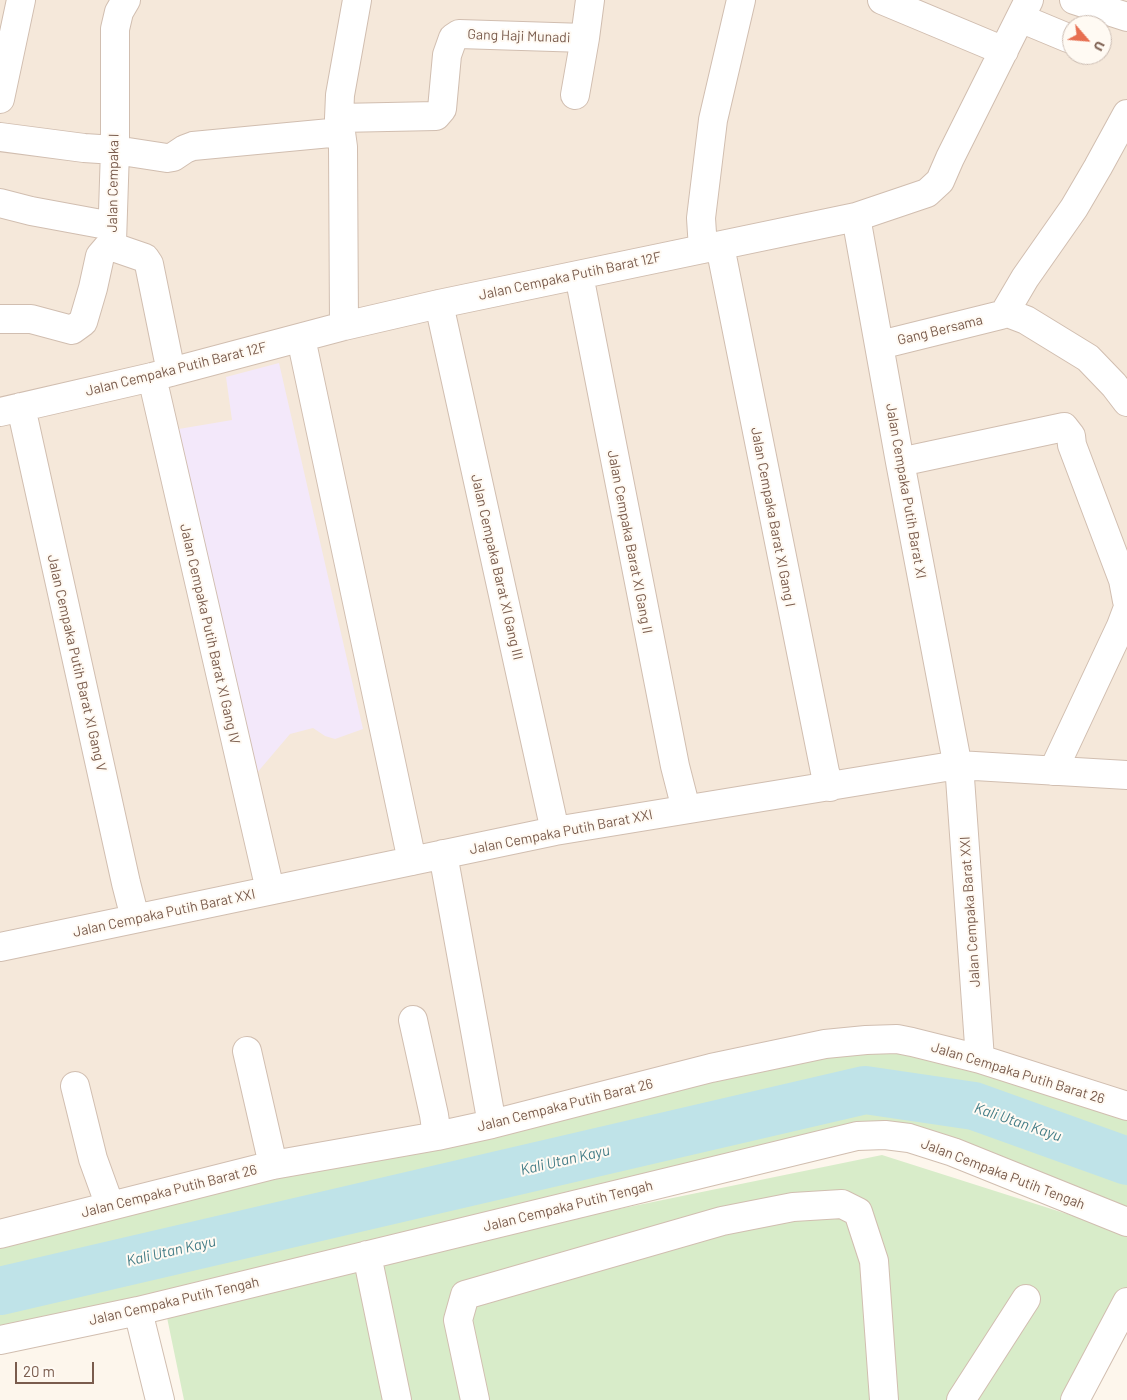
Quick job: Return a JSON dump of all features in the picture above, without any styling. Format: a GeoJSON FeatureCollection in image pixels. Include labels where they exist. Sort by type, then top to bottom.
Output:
{"type":"FeatureCollection","features":[{"type":"Feature","properties":{"kind":"street"},"geometry":{"type":"LineString","coordinates":[[0,99],[21,0]]}},
{"type":"Feature","properties":{"kind":"street","name":"Jalan Cempaka I"},"geometry":{"type":"LineString","coordinates":[[126,0],[119,12],[115,29],[115,150],[112,234],[116,248],[145,258],[149,264],[161,374]]}},
{"type":"Feature","properties":{"kind":"street"},"geometry":{"type":"LineString","coordinates":[[344,326],[343,147],[340,125],[340,95],[357,0]]}},
{"type":"Feature","properties":{"kind":"street","name":"Gang Haji Munadi"},"geometry":{"type":"LineString","coordinates":[[575,95],[590,0]]}},
{"type":"Feature","properties":{"kind":"street","name":"Jalan Cempaka Barat XI Gang I"},"geometry":{"type":"LineString","coordinates":[[741,0],[713,120],[700,218],[711,247],[825,772],[830,787]]}},
{"type":"Feature","properties":{"kind":"street"},"geometry":{"type":"LineString","coordinates":[[882,0],[1004,51]]}},
{"type":"Feature","properties":{"kind":"street"},"geometry":{"type":"LineString","coordinates":[[1074,0],[1127,17]]}},
{"type":"Feature","properties":{"kind":"street"},"geometry":{"type":"LineString","coordinates":[[1024,9],[1062,34]]}},
{"type":"Feature","properties":{"kind":"street","name":"Jalan Cempaka Putih Barat 12F"},"geometry":{"type":"LineString","coordinates":[[10,410],[438,304],[856,217],[927,193],[940,181],[1024,9]]}},
{"type":"Feature","properties":{"kind":"street","name":"Gang Haji Munadi"},"geometry":{"type":"LineString","coordinates":[[340,125],[436,116],[442,109],[448,55],[453,38],[459,34],[585,38]]}},
{"type":"Feature","properties":{"kind":"street"},"geometry":{"type":"LineString","coordinates":[[1127,114],[1074,208],[1003,313],[1026,320],[1088,358],[1114,385],[1127,402]]}},
{"type":"Feature","properties":{"kind":"street"},"geometry":{"type":"LineString","coordinates":[[0,136],[167,158],[173,157],[193,146],[340,125]]}},
{"type":"Feature","properties":{"kind":"street"},"geometry":{"type":"LineString","coordinates":[[0,203],[112,234],[100,256],[94,288],[83,322],[72,330],[31,320],[0,319]]}},
{"type":"Feature","properties":{"kind":"street","name":"Jalan Cempaka Putih Barat XI"},"geometry":{"type":"LineString","coordinates":[[856,217],[900,462],[958,765]]}},
{"type":"Feature","properties":{"kind":"street","name":"Jalan Cempaka Barat XI Gang II"},"geometry":{"type":"LineString","coordinates":[[579,275],[675,766],[686,809]]}},
{"type":"Feature","properties":{"kind":"street","name":"Jalan Cempaka Barat XI Gang III"},"geometry":{"type":"LineString","coordinates":[[438,304],[555,831]]}},
{"type":"Feature","properties":{"kind":"street","name":"Gang Bersama"},"geometry":{"type":"LineString","coordinates":[[880,344],[1003,313]]}},
{"type":"Feature","properties":{"kind":"street"},"geometry":{"type":"LineString","coordinates":[[301,338],[412,860]]}},
{"type":"Feature","properties":{"kind":"street","name":"Jalan Cempaka Putih Barat XI Gang IV"},"geometry":{"type":"LineString","coordinates":[[161,374],[270,890]]}},
{"type":"Feature","properties":{"kind":"street","name":"Jalan Cempaka Putih Barat XI Gang V"},"geometry":{"type":"LineString","coordinates":[[10,410],[136,918]]}},
{"type":"Feature","properties":{"kind":"street"},"geometry":{"type":"LineString","coordinates":[[900,462],[1064,427],[1072,436],[1072,445],[1123,580],[1127,601]]}},
{"type":"Feature","properties":{"kind":"street"},"geometry":{"type":"LineString","coordinates":[[1053,771],[1127,610]]}},
{"type":"Feature","properties":{"kind":"street","name":"Jalan Cempaka Putih Barat XXI"},"geometry":{"type":"LineString","coordinates":[[0,947],[555,831],[958,765],[1127,775]]}},
{"type":"Feature","properties":{"kind":"street","name":"Jalan Cempaka Barat XXI"},"geometry":{"type":"LineString","coordinates":[[958,765],[980,1059]]}},
{"type":"Feature","properties":{"kind":"street"},"geometry":{"type":"LineString","coordinates":[[443,854],[492,1124]]}},
{"type":"Feature","properties":{"kind":"street"},"geometry":{"type":"LineString","coordinates":[[413,1020],[437,1136]]}},
{"type":"Feature","properties":{"kind":"street","name":"Jalan Cempaka Putih Barat 26"},"geometry":{"type":"LineString","coordinates":[[0,1234],[273,1165],[437,1136],[492,1124],[711,1068],[825,1044],[866,1040],[897,1040],[980,1059],[1127,1106]]}},
{"type":"Feature","properties":{"kind":"street"},"geometry":{"type":"LineString","coordinates":[[247,1051],[273,1165]]}},
{"type":"Feature","properties":{"kind":"street"},"geometry":{"type":"LineString","coordinates":[[75,1086],[93,1159],[110,1206]]}},
{"type":"Feature","properties":{"kind":"street","name":"Jalan Cempaka Putih Tengah"},"geometry":{"type":"LineString","coordinates":[[0,1340],[138,1311],[857,1136],[885,1134],[909,1138],[952,1152],[1127,1222]]}},
{"type":"Feature","properties":{"kind":"street"},"geometry":{"type":"LineString","coordinates":[[475,1400],[458,1320],[465,1295],[722,1221],[793,1207],[842,1204],[858,1212],[874,1261],[884,1400]]}},
{"type":"Feature","properties":{"kind":"street"},"geometry":{"type":"LineString","coordinates":[[367,1255],[397,1400]]}},
{"type":"Feature","properties":{"kind":"street"},"geometry":{"type":"LineString","coordinates":[[961,1400],[1026,1299]]}},
{"type":"Feature","properties":{"kind":"street"},"geometry":{"type":"LineString","coordinates":[[1074,1400],[1127,1302]]}},
{"type":"Feature","properties":{"kind":"street"},"geometry":{"type":"LineString","coordinates":[[138,1311],[160,1400]]}},
{"type":"Feature","properties":{"kind":"shaded area"},"geometry":{"type":"Polygon","coordinates":[[[0,0],[1127,0],[1127,1107],[0,1234],[0,0]]]}},
{"type":"Feature","properties":{"kind":"shaded area"},"geometry":{"type":"Polygon","coordinates":[[[279,363],[363,729],[335,739],[325,736],[313,728],[290,734],[256,774],[167,431],[232,420],[226,377],[279,363]]]}},
{"type":"Feature","properties":{"kind":"green space"},"geometry":{"type":"Polygon","coordinates":[[[866,1040],[1127,1106],[1127,1230],[885,1135],[575,1218],[882,1155],[1127,1233],[1127,1290],[1068,1400],[184,1400],[163,1298],[0,1335],[0,1234],[866,1040]]]}},
{"type":"Feature","properties":{"kind":"waterway","name":"Kali Utan Kayu"},"geometry":{"type":"LineString","coordinates":[[0,1291],[865,1090],[974,1106],[1127,1161]]}}]}
